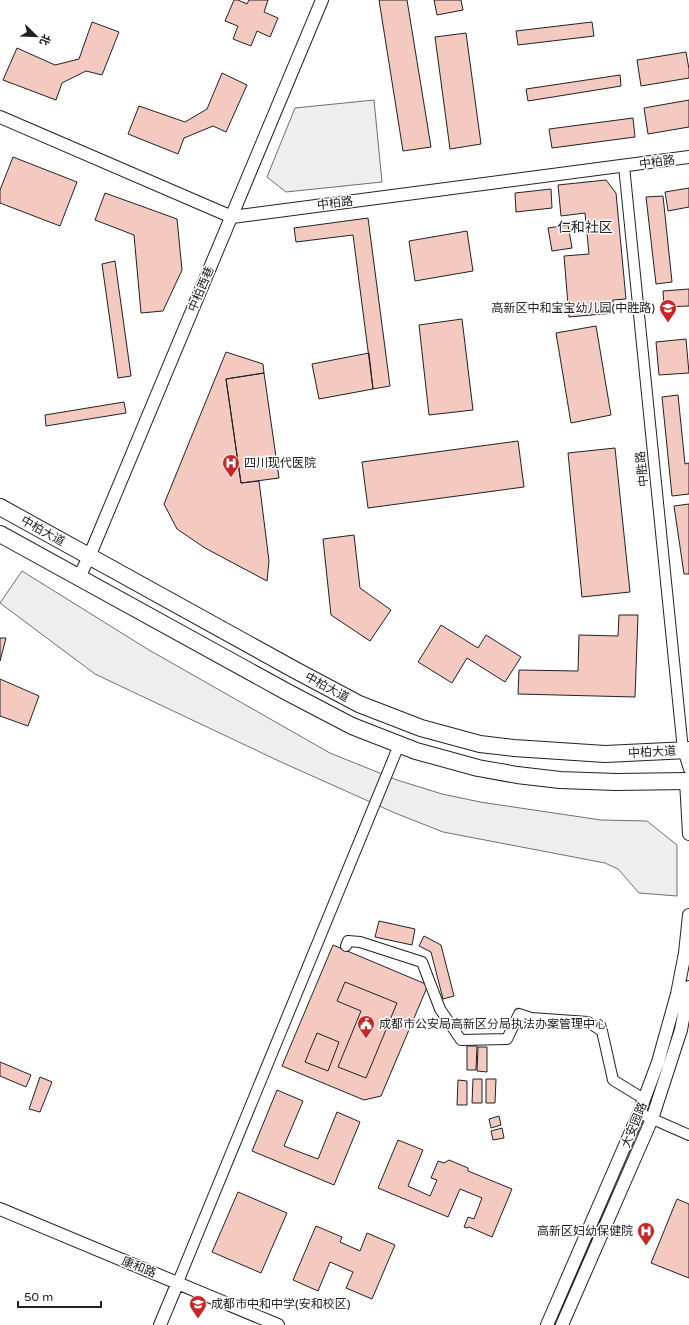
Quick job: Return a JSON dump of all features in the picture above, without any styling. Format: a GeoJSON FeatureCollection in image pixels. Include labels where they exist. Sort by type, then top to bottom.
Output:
{"type":"FeatureCollection","features":[{"type":"Feature","properties":{"kind":"main road","name":"中柏大道"},"geometry":{"type":"LineString","coordinates":[[0,507],[359,704],[421,728],[480,744],[514,748],[605,754],[686,750]]}},
{"type":"Feature","properties":{"kind":"main road","name":"中柏大道"},"geometry":{"type":"LineString","coordinates":[[0,534],[352,726],[399,745],[478,768],[516,775],[560,780],[616,782],[688,777]]}},
{"type":"Feature","properties":{"kind":"street","name":"中柏西巷"},"geometry":{"type":"LineString","coordinates":[[79,577],[89,557],[322,0]]}},
{"type":"Feature","properties":{"kind":"street"},"geometry":{"type":"LineString","coordinates":[[0,117],[232,216]]}},
{"type":"Feature","properties":{"kind":"street","name":"中柏路"},"geometry":{"type":"LineString","coordinates":[[232,216],[689,157]]}},
{"type":"Feature","properties":{"kind":"street","name":"中胜路"},"geometry":{"type":"LineString","coordinates":[[624,166],[688,777]]}},
{"type":"Feature","properties":{"kind":"street"},"geometry":{"type":"LineString","coordinates":[[160,1325],[399,745]]}},
{"type":"Feature","properties":{"kind":"street"},"geometry":{"type":"LineString","coordinates":[[688,777],[689,834]]}},
{"type":"Feature","properties":{"kind":"street","name":"大安园路"},"geometry":{"type":"LineString","coordinates":[[547,1325],[639,1113],[658,1062],[677,994],[685,954],[689,915]]}},
{"type":"Feature","properties":{"kind":"street"},"geometry":{"type":"LineString","coordinates":[[346,946],[348,941],[360,942],[422,962],[440,1009],[461,1040],[507,1039],[519,1014],[530,1018],[588,1022],[602,1031],[613,1080],[644,1100]]}},
{"type":"Feature","properties":{"kind":"street"},"geometry":{"type":"LineString","coordinates":[[562,1325],[652,1119],[681,1030],[689,987]]}},
{"type":"Feature","properties":{"kind":"street"},"geometry":{"type":"LineString","coordinates":[[639,1113],[689,1135]]}},
{"type":"Feature","properties":{"kind":"street","name":"康和路"},"geometry":{"type":"LineString","coordinates":[[0,1209],[278,1325]]}},
{"type":"Feature","properties":{"kind":"shaded area"},"geometry":{"type":"Polygon","coordinates":[[[374,100],[382,182],[286,192],[267,177],[295,108],[374,100]]]}},
{"type":"Feature","properties":{"kind":"shaded area"},"geometry":{"type":"Polygon","coordinates":[[[22,571],[149,650],[330,753],[397,780],[442,794],[480,802],[601,820],[647,821],[677,845],[677,896],[639,893],[618,869],[605,863],[443,832],[395,813],[281,762],[95,674],[0,603],[22,571]]]}},
{"type":"Feature","properties":{"kind":"building"},"geometry":{"type":"Polygon","coordinates":[[[234,0],[247,4],[249,0],[268,0],[264,12],[278,18],[270,37],[257,31],[251,46],[233,39],[238,26],[225,21],[234,0]]]}},
{"type":"Feature","properties":{"kind":"building"},"geometry":{"type":"Polygon","coordinates":[[[379,0],[407,0],[431,147],[403,151],[379,0]]]}},
{"type":"Feature","properties":{"kind":"building"},"geometry":{"type":"Polygon","coordinates":[[[434,0],[461,0],[463,10],[437,15],[434,0]]]}},
{"type":"Feature","properties":{"kind":"building"},"geometry":{"type":"Polygon","coordinates":[[[92,22],[119,32],[102,75],[86,71],[62,83],[56,100],[3,80],[17,48],[55,65],[79,59],[92,22]]]}},
{"type":"Feature","properties":{"kind":"building"},"geometry":{"type":"Polygon","coordinates":[[[592,22],[594,36],[518,45],[516,31],[592,22]]]}},
{"type":"Feature","properties":{"kind":"building"},"geometry":{"type":"Polygon","coordinates":[[[466,33],[481,144],[450,149],[435,37],[466,33]]]}},
{"type":"Feature","properties":{"kind":"building"},"geometry":{"type":"Polygon","coordinates":[[[686,52],[689,78],[641,86],[637,60],[686,52]]]}},
{"type":"Feature","properties":{"kind":"building"},"geometry":{"type":"Polygon","coordinates":[[[222,73],[247,85],[226,132],[213,126],[184,138],[178,154],[128,134],[139,106],[185,122],[207,109],[222,73]]]}},
{"type":"Feature","properties":{"kind":"building"},"geometry":{"type":"Polygon","coordinates":[[[620,75],[621,86],[528,101],[526,89],[620,75]]]}},
{"type":"Feature","properties":{"kind":"building"},"geometry":{"type":"Polygon","coordinates":[[[689,100],[689,127],[648,134],[644,108],[689,100]]]}},
{"type":"Feature","properties":{"kind":"building"},"geometry":{"type":"Polygon","coordinates":[[[633,118],[635,137],[552,148],[549,129],[633,118]]]}},
{"type":"Feature","properties":{"kind":"building"},"geometry":{"type":"Polygon","coordinates":[[[13,157],[77,182],[60,226],[0,203],[0,190],[13,157]]]}},
{"type":"Feature","properties":{"kind":"building"},"geometry":{"type":"Polygon","coordinates":[[[606,180],[616,193],[626,299],[613,300],[614,313],[569,317],[564,256],[589,254],[585,213],[561,216],[558,185],[606,180]]]}},
{"type":"Feature","properties":{"kind":"building"},"geometry":{"type":"Polygon","coordinates":[[[689,188],[689,207],[668,211],[665,192],[689,188]]]}},
{"type":"Feature","properties":{"kind":"building"},"geometry":{"type":"Polygon","coordinates":[[[551,189],[552,208],[516,212],[515,193],[551,189]]]}},
{"type":"Feature","properties":{"kind":"building"},"geometry":{"type":"Polygon","coordinates":[[[105,193],[177,219],[182,270],[163,311],[141,313],[134,235],[95,220],[105,193]]]}},
{"type":"Feature","properties":{"kind":"building"},"geometry":{"type":"Polygon","coordinates":[[[663,196],[672,282],[656,284],[646,197],[663,196]]]}},
{"type":"Feature","properties":{"kind":"building"},"geometry":{"type":"Polygon","coordinates":[[[368,218],[390,386],[373,389],[353,235],[296,242],[294,228],[368,218]]]}},
{"type":"Feature","properties":{"kind":"building"},"geometry":{"type":"Polygon","coordinates":[[[568,225],[572,248],[552,251],[548,228],[568,225]]]}},
{"type":"Feature","properties":{"kind":"building"},"geometry":{"type":"Polygon","coordinates":[[[467,231],[473,271],[415,281],[409,241],[467,231]]]}},
{"type":"Feature","properties":{"kind":"building"},"geometry":{"type":"Polygon","coordinates":[[[115,261],[131,376],[118,378],[102,264],[115,261]]]}},
{"type":"Feature","properties":{"kind":"building"},"geometry":{"type":"Polygon","coordinates":[[[689,289],[689,306],[664,307],[663,291],[689,289]]]}},
{"type":"Feature","properties":{"kind":"building"},"geometry":{"type":"Polygon","coordinates":[[[462,319],[473,410],[429,415],[419,325],[462,319]]]}},
{"type":"Feature","properties":{"kind":"building"},"geometry":{"type":"Polygon","coordinates":[[[596,326],[611,415],[571,423],[556,333],[596,326]]]}},
{"type":"Feature","properties":{"kind":"building"},"geometry":{"type":"Polygon","coordinates":[[[686,339],[689,373],[659,375],[656,342],[686,339]]]}},
{"type":"Feature","properties":{"kind":"building"},"geometry":{"type":"Polygon","coordinates":[[[226,352],[263,364],[264,373],[226,379],[241,483],[259,481],[269,561],[267,581],[205,548],[177,529],[164,504],[226,352]]]}},
{"type":"Feature","properties":{"kind":"building"},"geometry":{"type":"Polygon","coordinates":[[[369,353],[373,389],[319,399],[312,364],[369,353]]]}},
{"type":"Feature","properties":{"kind":"building"},"geometry":{"type":"Polygon","coordinates":[[[264,373],[279,478],[241,483],[226,379],[264,373]]]}},
{"type":"Feature","properties":{"kind":"building"},"geometry":{"type":"Polygon","coordinates":[[[678,395],[685,464],[689,463],[689,494],[672,496],[662,397],[678,395]]]}},
{"type":"Feature","properties":{"kind":"building"},"geometry":{"type":"Polygon","coordinates":[[[124,402],[126,413],[46,426],[45,415],[124,402]]]}},
{"type":"Feature","properties":{"kind":"building"},"geometry":{"type":"Polygon","coordinates":[[[518,441],[524,487],[368,508],[362,462],[518,441]]]}},
{"type":"Feature","properties":{"kind":"building"},"geometry":{"type":"Polygon","coordinates":[[[615,448],[630,592],[582,597],[568,453],[615,448]]]}},
{"type":"Feature","properties":{"kind":"building"},"geometry":{"type":"Polygon","coordinates":[[[689,504],[689,574],[684,574],[674,506],[689,504]]]}},
{"type":"Feature","properties":{"kind":"building"},"geometry":{"type":"Polygon","coordinates":[[[354,535],[360,588],[391,610],[370,641],[331,615],[323,539],[354,535]]]}},
{"type":"Feature","properties":{"kind":"building"},"geometry":{"type":"Polygon","coordinates":[[[619,615],[638,615],[635,697],[518,694],[519,670],[578,671],[579,635],[618,636],[619,615]]]}},
{"type":"Feature","properties":{"kind":"building"},"geometry":{"type":"Polygon","coordinates":[[[441,625],[478,648],[486,635],[521,657],[505,682],[467,658],[452,683],[418,662],[441,625]]]}},
{"type":"Feature","properties":{"kind":"building"},"geometry":{"type":"Polygon","coordinates":[[[0,638],[6,638],[0,661],[0,638]]]}},
{"type":"Feature","properties":{"kind":"building"},"geometry":{"type":"Polygon","coordinates":[[[0,679],[39,696],[28,726],[0,716],[0,679]]]}},
{"type":"Feature","properties":{"kind":"building"},"geometry":{"type":"Polygon","coordinates":[[[379,921],[415,929],[412,945],[375,937],[379,921]]]}},
{"type":"Feature","properties":{"kind":"building"},"geometry":{"type":"Polygon","coordinates":[[[424,936],[441,945],[454,996],[443,999],[431,952],[419,946],[424,936]]]}},
{"type":"Feature","properties":{"kind":"building"},"geometry":{"type":"Polygon","coordinates":[[[333,945],[428,985],[381,1096],[364,1100],[282,1066],[333,945]]]}},
{"type":"Feature","properties":{"kind":"building","name":"成都市公安局高新区分局执法办案管理中心"},"geometry":{"type":"Polygon","coordinates":[[[345,982],[397,1003],[366,1078],[338,1067],[361,1011],[337,1001],[345,982]]]}},
{"type":"Feature","properties":{"kind":"building"},"geometry":{"type":"Polygon","coordinates":[[[317,1033],[339,1042],[328,1071],[305,1062],[317,1033]]]}},
{"type":"Feature","properties":{"kind":"building"},"geometry":{"type":"Polygon","coordinates":[[[467,1046],[477,1046],[476,1070],[467,1070],[467,1046]]]}},
{"type":"Feature","properties":{"kind":"building"},"geometry":{"type":"Polygon","coordinates":[[[478,1047],[487,1047],[487,1072],[477,1071],[478,1047]]]}},
{"type":"Feature","properties":{"kind":"building"},"geometry":{"type":"Polygon","coordinates":[[[0,1062],[31,1075],[26,1087],[0,1076],[0,1062]]]}},
{"type":"Feature","properties":{"kind":"building"},"geometry":{"type":"Polygon","coordinates":[[[40,1077],[52,1082],[40,1112],[29,1109],[40,1077]]]}},
{"type":"Feature","properties":{"kind":"building"},"geometry":{"type":"Polygon","coordinates":[[[473,1079],[482,1079],[482,1103],[472,1103],[473,1079]]]}},
{"type":"Feature","properties":{"kind":"building"},"geometry":{"type":"Polygon","coordinates":[[[486,1079],[496,1079],[495,1103],[486,1103],[486,1079]]]}},
{"type":"Feature","properties":{"kind":"building"},"geometry":{"type":"Polygon","coordinates":[[[458,1080],[467,1081],[467,1105],[457,1105],[458,1080]]]}},
{"type":"Feature","properties":{"kind":"building"},"geometry":{"type":"Polygon","coordinates":[[[277,1090],[303,1101],[284,1146],[318,1159],[337,1112],[360,1122],[334,1185],[252,1151],[277,1090]]]}},
{"type":"Feature","properties":{"kind":"building"},"geometry":{"type":"Polygon","coordinates":[[[499,1116],[501,1125],[491,1128],[489,1119],[499,1116]]]}},
{"type":"Feature","properties":{"kind":"building"},"geometry":{"type":"Polygon","coordinates":[[[502,1128],[504,1138],[493,1140],[491,1131],[502,1128]]]}},
{"type":"Feature","properties":{"kind":"building"},"geometry":{"type":"Polygon","coordinates":[[[398,1140],[423,1150],[408,1186],[430,1196],[437,1180],[431,1178],[438,1161],[444,1163],[449,1160],[468,1168],[468,1171],[512,1189],[492,1237],[469,1227],[464,1227],[468,1217],[474,1219],[482,1198],[460,1189],[448,1217],[378,1188],[398,1140]]]}},
{"type":"Feature","properties":{"kind":"building"},"geometry":{"type":"Polygon","coordinates":[[[238,1192],[287,1213],[261,1273],[212,1252],[238,1192]]]}},
{"type":"Feature","properties":{"kind":"building"},"geometry":{"type":"Polygon","coordinates":[[[677,1199],[689,1204],[689,1278],[651,1263],[677,1199]]]}},
{"type":"Feature","properties":{"kind":"building"},"geometry":{"type":"Polygon","coordinates":[[[316,1226],[342,1237],[340,1242],[360,1251],[367,1233],[395,1245],[372,1299],[346,1288],[353,1272],[330,1262],[318,1291],[293,1280],[316,1226]]]}},
{"type":"Feature","properties":{"kind":"place","name":"高新区中和宝宝幼儿园(中胜路)"},"geometry":{"type":"Point","coordinates":[668,323]}},
{"type":"Feature","properties":{"kind":"place","name":"四川现代医院"},"geometry":{"type":"Point","coordinates":[231,478]}},
{"type":"Feature","properties":{"kind":"place","name":"成都市公安局高新区分局执法办案管理中心"},"geometry":{"type":"Point","coordinates":[366,1039]}},
{"type":"Feature","properties":{"kind":"place","name":"高新区妇幼保健院"},"geometry":{"type":"Point","coordinates":[646,1246]}},
{"type":"Feature","properties":{"kind":"place","name":"成都市中和中学(安和校区)"},"geometry":{"type":"Point","coordinates":[198,1319]}},
{"type":"Feature","properties":{"kind":"district","name":"仁和社区"},"geometry":{"type":"Point","coordinates":[585,227]}}]}
